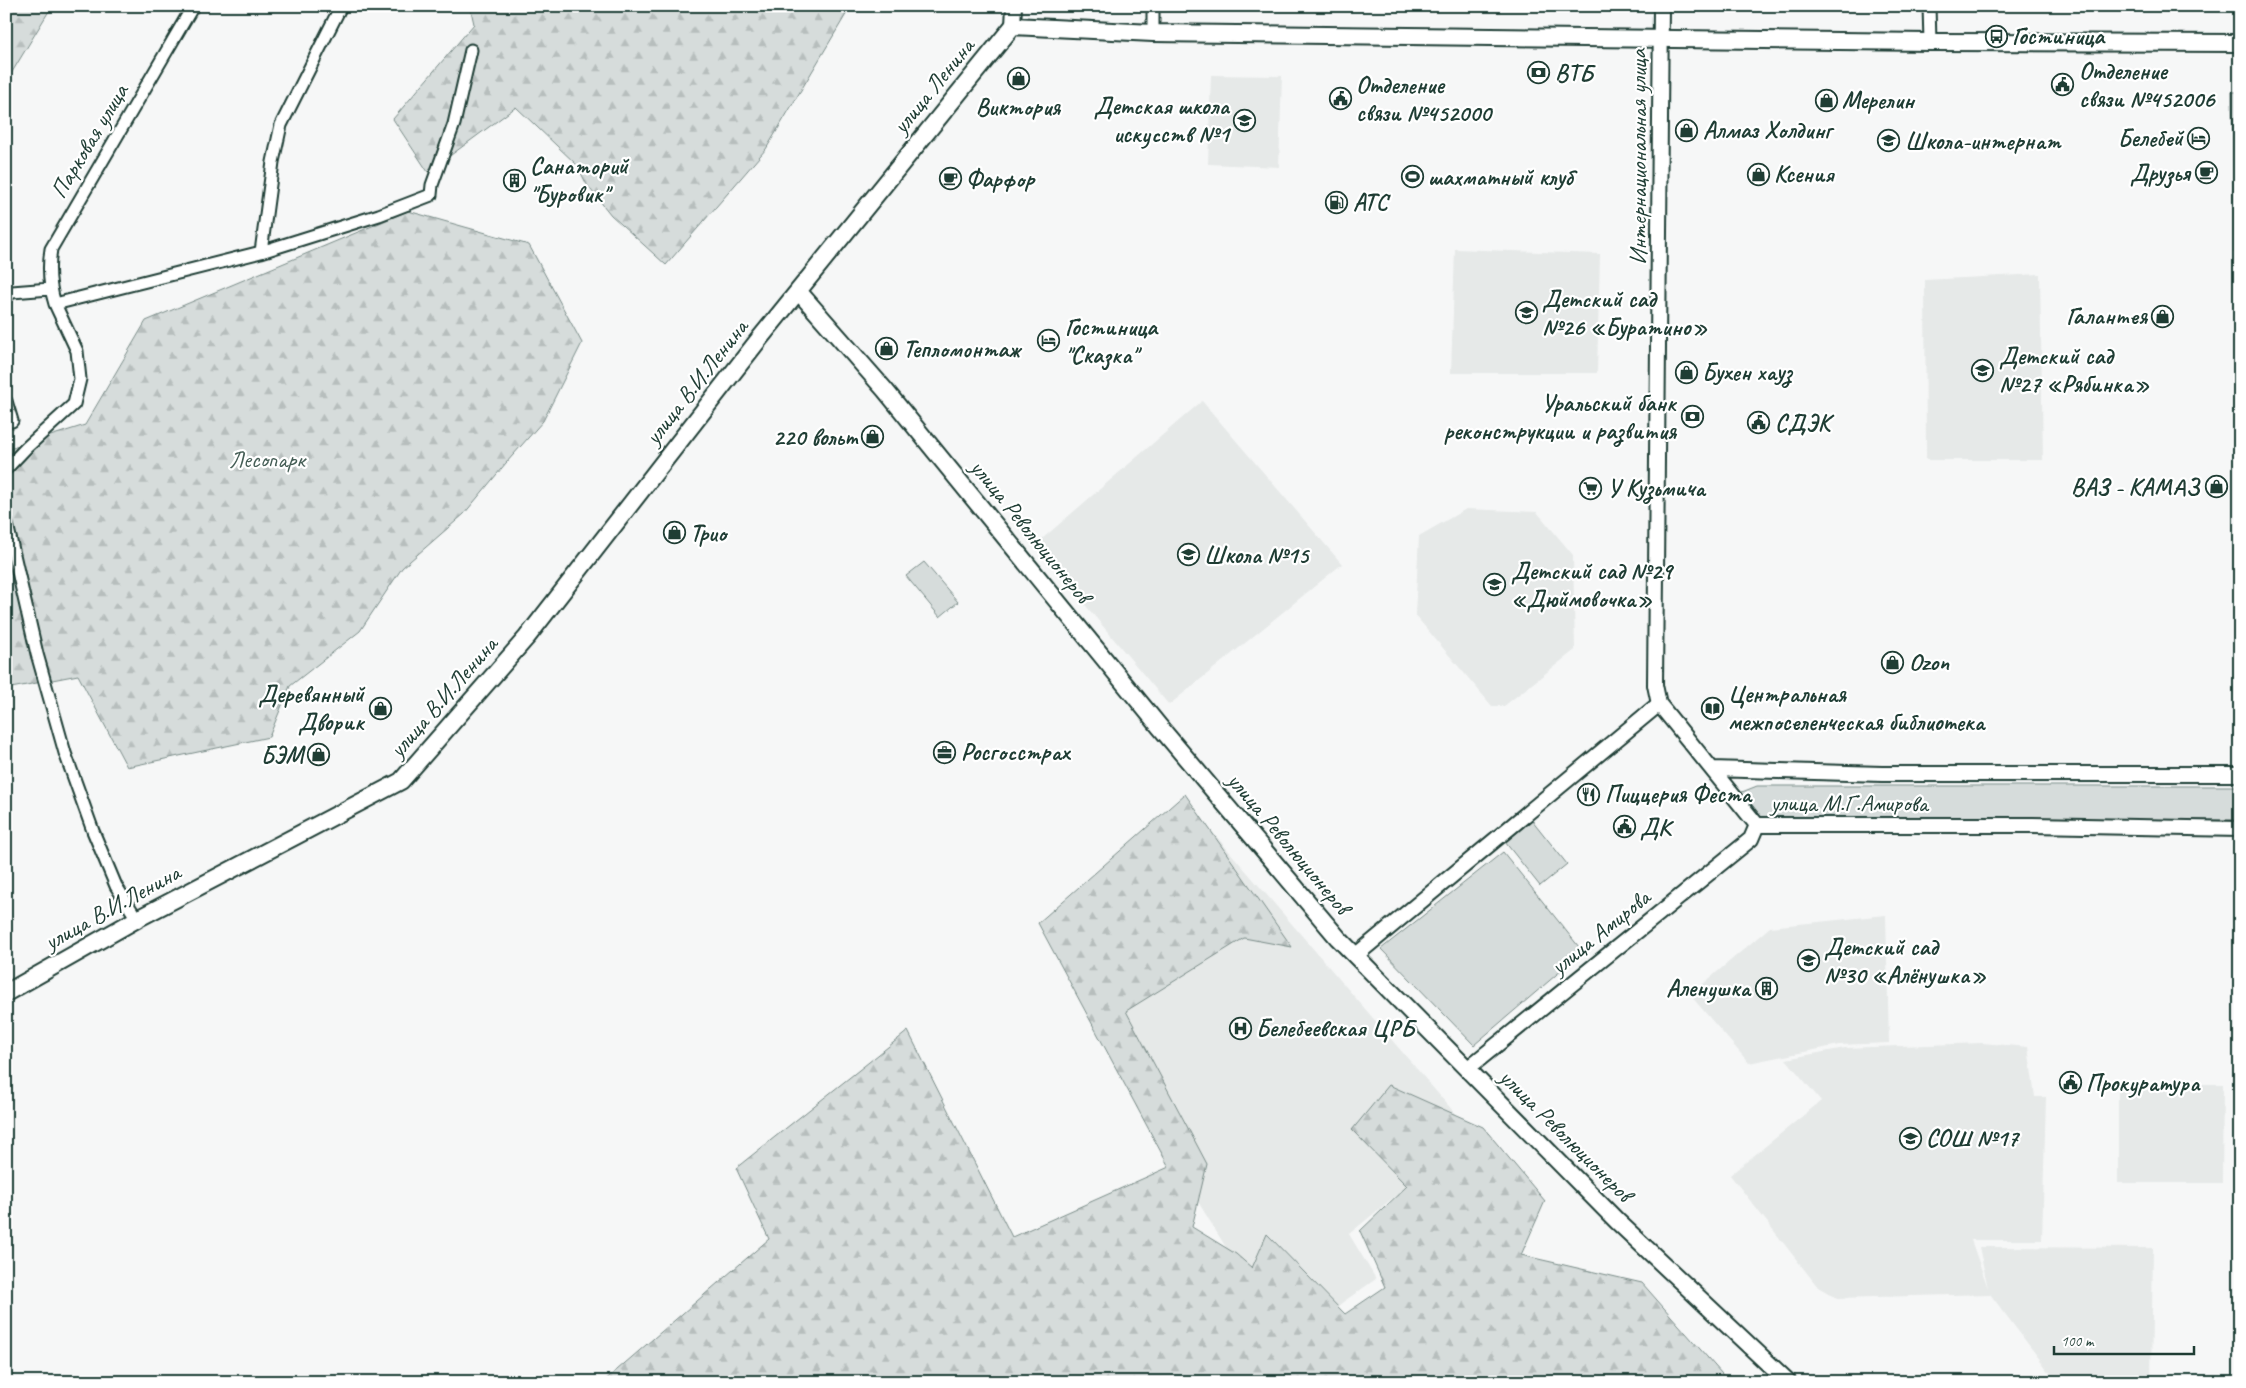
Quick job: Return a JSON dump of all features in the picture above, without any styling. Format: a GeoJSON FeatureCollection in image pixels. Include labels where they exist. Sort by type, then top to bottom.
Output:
{"type":"FeatureCollection","features":[{"type":"Feature","properties":{"kind":"main road"},"geometry":{"type":"LineString","coordinates":[[1013,26],[1152,34],[1930,42],[2240,43]]}},
{"type":"Feature","properties":{"kind":"main road","name":"улица Ленина"},"geometry":{"type":"LineString","coordinates":[[799,292],[1013,26]]}},
{"type":"Feature","properties":{"kind":"main road","name":"улица В.И.Ленина"},"geometry":{"type":"LineString","coordinates":[[6,993],[137,918],[401,781],[527,637],[799,292]]}},
{"type":"Feature","properties":{"kind":"main road","name":"улица Революционеров"},"geometry":{"type":"LineString","coordinates":[[799,292],[885,390],[1159,726],[1355,956],[1617,1222],[1788,1382]]}},
{"type":"Feature","properties":{"kind":"street","name":"Парковая улица"},"geometry":{"type":"LineString","coordinates":[[6,469],[74,404],[80,379],[77,351],[54,304],[50,288],[48,266],[51,249],[193,6]]}},
{"type":"Feature","properties":{"kind":"street"},"geometry":{"type":"LineString","coordinates":[[261,252],[273,162],[281,125],[341,6]]}},
{"type":"Feature","properties":{"kind":"street"},"geometry":{"type":"LineString","coordinates":[[1013,26],[1014,6]]}},
{"type":"Feature","properties":{"kind":"street"},"geometry":{"type":"LineString","coordinates":[[1152,34],[1153,6]]}},
{"type":"Feature","properties":{"kind":"street","name":"Интернациональная улица"},"geometry":{"type":"LineString","coordinates":[[1659,704],[1655,685],[1661,6]]}},
{"type":"Feature","properties":{"kind":"street"},"geometry":{"type":"LineString","coordinates":[[1929,6],[1930,42]]}},
{"type":"Feature","properties":{"kind":"street"},"geometry":{"type":"LineString","coordinates":[[54,304],[261,252],[379,215],[431,195],[432,185],[454,124],[472,50]]}},
{"type":"Feature","properties":{"kind":"street"},"geometry":{"type":"LineString","coordinates":[[8,293],[50,288]]}},
{"type":"Feature","properties":{"kind":"street"},"geometry":{"type":"LineString","coordinates":[[6,401],[12,421]]}},
{"type":"Feature","properties":{"kind":"street"},"geometry":{"type":"LineString","coordinates":[[6,520],[37,654],[65,753],[93,831],[116,886],[137,918]]}},
{"type":"Feature","properties":{"kind":"street"},"geometry":{"type":"LineString","coordinates":[[1355,956],[1659,704],[1712,769]]}},
{"type":"Feature","properties":{"kind":"street","name":"улица М.Г.Амирова"},"geometry":{"type":"LineString","coordinates":[[1712,769],[1851,773],[2240,774]]}},
{"type":"Feature","properties":{"kind":"street","name":"улица М.Г.Амирова"},"geometry":{"type":"LineString","coordinates":[[1712,769],[1757,825],[2033,825],[2240,829]]}},
{"type":"Feature","properties":{"kind":"street","name":"улица Амирова"},"geometry":{"type":"LineString","coordinates":[[1467,1069],[1751,839],[1757,825]]}},
{"type":"Feature","properties":{"kind":"shaded area","name":"Детская школа искусств №1"},"geometry":{"type":"Polygon","coordinates":[[[1211,75],[1282,76],[1279,167],[1208,164],[1211,75]]]}},
{"type":"Feature","properties":{"kind":"shaded area","name":"Детский сад №26 «Буратино»"},"geometry":{"type":"Polygon","coordinates":[[[1455,249],[1600,254],[1597,373],[1451,373],[1455,249]]]}},
{"type":"Feature","properties":{"kind":"shaded area","name":"Детский сад №27 «Рябинка»"},"geometry":{"type":"Polygon","coordinates":[[[2040,274],[2043,460],[1926,460],[1925,280],[2040,274]]]}},
{"type":"Feature","properties":{"kind":"shaded area","name":"Школа №15"},"geometry":{"type":"Polygon","coordinates":[[[1202,401],[1342,564],[1169,705],[1035,545],[1202,401]]]}},
{"type":"Feature","properties":{"kind":"shaded area","name":"Детский сад №29 «Дюймовочка»"},"geometry":{"type":"Polygon","coordinates":[[[1466,509],[1537,512],[1573,555],[1575,650],[1504,706],[1492,706],[1415,615],[1419,536],[1466,509]]]}},
{"type":"Feature","properties":{"kind":"shaded area","name":"Белебеевская ЦРБ"},"geometry":{"type":"Polygon","coordinates":[[[1185,800],[1472,1133],[1349,1234],[1376,1279],[1343,1302],[1287,1347],[1189,1187],[1041,922],[1185,800]]]}},
{"type":"Feature","properties":{"kind":"shaded area","name":"Детский сад №30 «Алёнушка»"},"geometry":{"type":"Polygon","coordinates":[[[1886,915],[1889,1043],[1839,1045],[1749,1063],[1690,995],[1770,927],[1886,915]]]}},
{"type":"Feature","properties":{"kind":"shaded area","name":"СОШ №17"},"geometry":{"type":"Polygon","coordinates":[[[1982,1043],[2028,1047],[2035,1097],[2046,1097],[2042,1240],[1971,1240],[1988,1288],[1979,1247],[2153,1248],[2151,1382],[2057,1382],[1990,1294],[1837,1298],[1818,1287],[1730,1175],[1821,1101],[1786,1059],[1845,1048],[1982,1043]]]}},
{"type":"Feature","properties":{"kind":"shaded area"},"geometry":{"type":"Polygon","coordinates":[[[2118,1084],[2223,1084],[2222,1183],[2118,1183],[2118,1084]]]}},
{"type":"Feature","properties":{"kind":"green space"},"geometry":{"type":"Polygon","coordinates":[[[6,6],[52,6],[6,82],[6,6]]]}},
{"type":"Feature","properties":{"kind":"green space"},"geometry":{"type":"Polygon","coordinates":[[[470,6],[851,6],[766,149],[666,265],[611,215],[587,185],[577,165],[516,107],[428,172],[393,119],[474,24],[470,6]]]}},
{"type":"Feature","properties":{"kind":"green space"},"geometry":{"type":"Polygon","coordinates":[[[2232,92],[2240,92],[2240,253],[2234,253],[2232,92]]]}},
{"type":"Feature","properties":{"kind":"green space","name":"Лесопарк"},"geometry":{"type":"Polygon","coordinates":[[[408,211],[529,245],[582,343],[543,421],[464,514],[402,568],[360,631],[290,686],[269,737],[127,767],[78,675],[6,689],[6,450],[85,425],[146,321],[408,211]]]}},
{"type":"Feature","properties":{"kind":"green space"},"geometry":{"type":"Polygon","coordinates":[[[924,562],[958,602],[940,617],[906,576],[924,562]]]}},
{"type":"Feature","properties":{"kind":"green space"},"geometry":{"type":"Polygon","coordinates":[[[1757,786],[2240,786],[2240,820],[1756,819],[1742,807],[1742,792],[1757,786]]]}},
{"type":"Feature","properties":{"kind":"green space"},"geometry":{"type":"Polygon","coordinates":[[[1185,794],[1292,947],[1244,938],[1126,1011],[1207,1164],[1192,1227],[1236,1254],[1252,1268],[1267,1234],[1345,1314],[1385,1287],[1360,1231],[1407,1186],[1352,1130],[1389,1085],[1483,1127],[1545,1201],[1521,1255],[1642,1283],[1729,1382],[603,1382],[769,1239],[736,1168],[908,1031],[1012,1237],[1169,1167],[1038,923],[1185,794]]]}},
{"type":"Feature","properties":{"kind":"green space"},"geometry":{"type":"Polygon","coordinates":[[[1532,820],[1567,864],[1540,886],[1505,842],[1532,820]]]}},
{"type":"Feature","properties":{"kind":"green space"},"geometry":{"type":"Polygon","coordinates":[[[1503,852],[1583,952],[1474,1045],[1381,949],[1503,852]]]}},
{"type":"Feature","properties":{"kind":"place","name":"Гостиница"},"geometry":{"type":"Point","coordinates":[1996,36]}},
{"type":"Feature","properties":{"kind":"place","name":"ВТБ"},"geometry":{"type":"Point","coordinates":[1539,73]}},
{"type":"Feature","properties":{"kind":"place","name":"Виктория"},"geometry":{"type":"Point","coordinates":[1018,78]}},
{"type":"Feature","properties":{"kind":"place","name":"Отделение связи №452006"},"geometry":{"type":"Point","coordinates":[2063,85]}},
{"type":"Feature","properties":{"kind":"place","name":"Отделение связи №452000"},"geometry":{"type":"Point","coordinates":[1340,99]}},
{"type":"Feature","properties":{"kind":"place","name":"Мерелин"},"geometry":{"type":"Point","coordinates":[1826,100]}},
{"type":"Feature","properties":{"kind":"place","name":"Детская школа искусств №1"},"geometry":{"type":"Point","coordinates":[1245,120]}},
{"type":"Feature","properties":{"kind":"place","name":"Алмаз Холдинг"},"geometry":{"type":"Point","coordinates":[1687,130]}},
{"type":"Feature","properties":{"kind":"place","name":"Белебей"},"geometry":{"type":"Point","coordinates":[2199,138]}},
{"type":"Feature","properties":{"kind":"place","name":"Школа-интернат"},"geometry":{"type":"Point","coordinates":[1889,141]}},
{"type":"Feature","properties":{"kind":"place","name":"Друзья"},"geometry":{"type":"Point","coordinates":[2206,173]}},
{"type":"Feature","properties":{"kind":"place","name":"Ксения"},"geometry":{"type":"Point","coordinates":[1758,174]}},
{"type":"Feature","properties":{"kind":"place","name":"шахматный клуб"},"geometry":{"type":"Point","coordinates":[1412,177]}},
{"type":"Feature","properties":{"kind":"place","name":"Фарфор"},"geometry":{"type":"Point","coordinates":[950,179]}},
{"type":"Feature","properties":{"kind":"place","name":"Санаторий \"Буровик\""},"geometry":{"type":"Point","coordinates":[514,180]}},
{"type":"Feature","properties":{"kind":"place","name":"АТС"},"geometry":{"type":"Point","coordinates":[1337,202]}},
{"type":"Feature","properties":{"kind":"place","name":"Детский сад №26 «Буратино»"},"geometry":{"type":"Point","coordinates":[1526,313]}},
{"type":"Feature","properties":{"kind":"place","name":"Галантея"},"geometry":{"type":"Point","coordinates":[2163,316]}},
{"type":"Feature","properties":{"kind":"place","name":"Гостиница \"Сказка\""},"geometry":{"type":"Point","coordinates":[1049,341]}},
{"type":"Feature","properties":{"kind":"place","name":"Тепломонтаж"},"geometry":{"type":"Point","coordinates":[887,349]}},
{"type":"Feature","properties":{"kind":"place","name":"Детский сад №27 «Рябинка»"},"geometry":{"type":"Point","coordinates":[1983,370]}},
{"type":"Feature","properties":{"kind":"place","name":"Бухен хауз"},"geometry":{"type":"Point","coordinates":[1686,372]}},
{"type":"Feature","properties":{"kind":"place","name":"Уральский банк реконструкции и развития"},"geometry":{"type":"Point","coordinates":[1692,417]}},
{"type":"Feature","properties":{"kind":"place","name":"СДЭК"},"geometry":{"type":"Point","coordinates":[1759,423]}},
{"type":"Feature","properties":{"kind":"place","name":"220 вольт"},"geometry":{"type":"Point","coordinates":[873,437]}},
{"type":"Feature","properties":{"kind":"place","name":"ВАЗ - КАМАЗ"},"geometry":{"type":"Point","coordinates":[2216,487]}},
{"type":"Feature","properties":{"kind":"place","name":"У Кузьмича"},"geometry":{"type":"Point","coordinates":[1591,488]}},
{"type":"Feature","properties":{"kind":"place","name":"Трио"},"geometry":{"type":"Point","coordinates":[674,533]}},
{"type":"Feature","properties":{"kind":"place","name":"Школа №15"},"geometry":{"type":"Point","coordinates":[1188,555]}},
{"type":"Feature","properties":{"kind":"place","name":"Детский сад №29 «Дюймовочка»"},"geometry":{"type":"Point","coordinates":[1495,585]}},
{"type":"Feature","properties":{"kind":"place","name":"Ozon"},"geometry":{"type":"Point","coordinates":[1893,662]}},
{"type":"Feature","properties":{"kind":"place","name":"Деревянный Дворик"},"geometry":{"type":"Point","coordinates":[380,708]}},
{"type":"Feature","properties":{"kind":"place","name":"Центральная межпоселенческая библиотека"},"geometry":{"type":"Point","coordinates":[1712,708]}},
{"type":"Feature","properties":{"kind":"place","name":"Росгосстрах"},"geometry":{"type":"Point","coordinates":[945,752]}},
{"type":"Feature","properties":{"kind":"place","name":"БЭМ"},"geometry":{"type":"Point","coordinates":[319,755]}},
{"type":"Feature","properties":{"kind":"place","name":"Пиццерия Феста"},"geometry":{"type":"Point","coordinates":[1589,794]}},
{"type":"Feature","properties":{"kind":"place","name":"ДК"},"geometry":{"type":"Point","coordinates":[1624,827]}},
{"type":"Feature","properties":{"kind":"place","name":"Детский сад №30 «Алёнушка»"},"geometry":{"type":"Point","coordinates":[1808,961]}},
{"type":"Feature","properties":{"kind":"place","name":"Аленушка"},"geometry":{"type":"Point","coordinates":[1766,988]}},
{"type":"Feature","properties":{"kind":"place","name":"Белебеевская ЦРБ"},"geometry":{"type":"Point","coordinates":[1240,1028]}},
{"type":"Feature","properties":{"kind":"place","name":"Прокуратура"},"geometry":{"type":"Point","coordinates":[2070,1083]}},
{"type":"Feature","properties":{"kind":"place","name":"СОШ №17"},"geometry":{"type":"Point","coordinates":[1910,1138]}}]}
